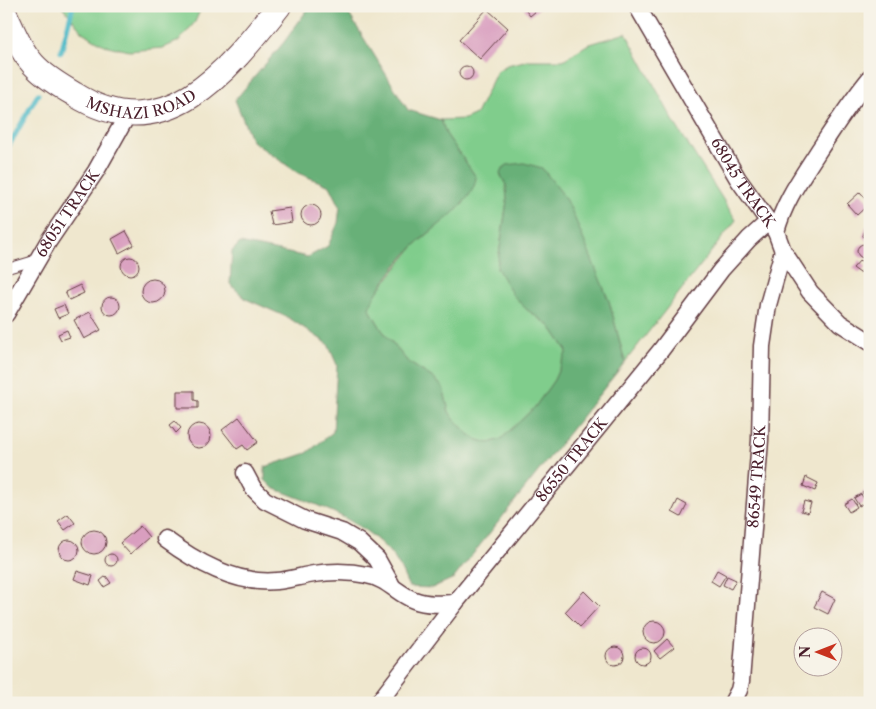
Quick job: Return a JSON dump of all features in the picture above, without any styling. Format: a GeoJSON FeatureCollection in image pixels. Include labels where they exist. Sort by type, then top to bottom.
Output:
{"type":"FeatureCollection","features":[{"type":"Feature","properties":{"kind":"street","name":"MSHAZI ROAD"},"geometry":{"type":"LineString","coordinates":[[6,16],[15,38],[36,68],[91,105],[128,114],[160,111],[188,99],[212,81],[245,48],[279,6]]}},
{"type":"Feature","properties":{"kind":"street","name":"68045 TRACK"},"geometry":{"type":"LineString","coordinates":[[637,6],[738,178],[772,226],[783,251],[810,292],[840,322],[870,342]]}},
{"type":"Feature","properties":{"kind":"street"},"geometry":{"type":"LineString","coordinates":[[772,226],[780,215],[789,195],[851,101],[870,78]]}},
{"type":"Feature","properties":{"kind":"street","name":"68051 TRACK"},"geometry":{"type":"LineString","coordinates":[[6,314],[96,171],[128,114]]}},
{"type":"Feature","properties":{"kind":"street","name":"86550 TRACK"},"geometry":{"type":"LineString","coordinates":[[378,703],[455,603],[661,350],[721,270],[749,239],[772,226]]}},
{"type":"Feature","properties":{"kind":"street","name":"86549 TRACK"},"geometry":{"type":"LineString","coordinates":[[732,703],[739,690],[741,680],[760,440],[762,346],[768,305],[783,251]]}},
{"type":"Feature","properties":{"kind":"street"},"geometry":{"type":"LineString","coordinates":[[245,473],[253,488],[265,500],[304,520],[342,532],[359,542],[377,559],[390,584]]}},
{"type":"Feature","properties":{"kind":"street"},"geometry":{"type":"LineString","coordinates":[[165,539],[185,554],[214,569],[251,581],[276,582],[336,571],[371,575],[390,584],[413,600],[432,604],[455,603]]}},
{"type":"Feature","properties":{"kind":"lane"},"geometry":{"type":"LineString","coordinates":[[6,269],[39,259]]}},
{"type":"Feature","properties":{"kind":"green space"},"geometry":{"type":"Polygon","coordinates":[[[62,6],[202,6],[195,22],[179,41],[163,48],[129,51],[104,45],[82,32],[62,6]]]}},
{"type":"Feature","properties":{"kind":"green space"},"geometry":{"type":"Polygon","coordinates":[[[310,6],[344,6],[408,110],[441,120],[446,134],[476,177],[474,187],[461,205],[422,238],[403,258],[389,275],[369,308],[382,330],[408,362],[433,378],[443,387],[449,412],[454,419],[467,433],[478,440],[489,443],[501,439],[535,407],[554,380],[567,351],[550,326],[526,309],[512,294],[497,268],[507,201],[506,185],[500,174],[507,165],[524,163],[542,168],[561,192],[571,209],[609,301],[625,362],[454,578],[432,588],[409,587],[393,556],[368,532],[338,514],[273,488],[265,480],[265,467],[307,453],[333,432],[337,365],[328,344],[289,318],[246,299],[230,284],[232,251],[240,243],[308,257],[328,246],[338,223],[340,206],[330,186],[298,173],[252,141],[235,100],[284,42],[310,6]]]}},
{"type":"Feature","properties":{"kind":"green space"},"geometry":{"type":"Polygon","coordinates":[[[626,33],[674,122],[736,220],[625,362],[609,301],[500,174],[506,185],[507,201],[497,268],[526,309],[550,326],[567,351],[554,380],[535,407],[501,439],[489,443],[478,440],[467,433],[449,412],[443,387],[433,378],[408,362],[382,330],[369,308],[373,297],[414,246],[463,204],[476,177],[446,134],[441,120],[465,119],[476,114],[497,71],[507,65],[529,60],[563,60],[587,45],[626,33]]]}},
{"type":"Feature","properties":{"kind":"building"},"geometry":{"type":"Polygon","coordinates":[[[542,6],[530,16],[523,7],[542,6]]]}},
{"type":"Feature","properties":{"kind":"building"},"geometry":{"type":"Polygon","coordinates":[[[487,9],[508,28],[480,59],[459,40],[487,9]]]}},
{"type":"Feature","properties":{"kind":"building"},"geometry":{"type":"Polygon","coordinates":[[[463,66],[469,66],[473,73],[469,80],[463,80],[459,76],[459,70],[463,66]]]}},
{"type":"Feature","properties":{"kind":"building"},"geometry":{"type":"Polygon","coordinates":[[[860,192],[870,203],[857,215],[847,204],[860,192]]]}},
{"type":"Feature","properties":{"kind":"building"},"geometry":{"type":"Polygon","coordinates":[[[311,205],[318,208],[321,215],[318,222],[311,225],[304,222],[301,215],[304,208],[311,205]]]}},
{"type":"Feature","properties":{"kind":"building"},"geometry":{"type":"Polygon","coordinates":[[[290,208],[292,222],[272,225],[269,211],[290,208]]]}},
{"type":"Feature","properties":{"kind":"building"},"geometry":{"type":"Polygon","coordinates":[[[870,224],[870,244],[863,236],[866,227],[870,224]]]}},
{"type":"Feature","properties":{"kind":"building"},"geometry":{"type":"Polygon","coordinates":[[[126,231],[134,245],[119,253],[112,239],[126,231]]]}},
{"type":"Feature","properties":{"kind":"building"},"geometry":{"type":"Polygon","coordinates":[[[864,244],[869,246],[871,251],[869,256],[864,258],[859,256],[857,251],[859,246],[864,244]]]}},
{"type":"Feature","properties":{"kind":"building"},"geometry":{"type":"Polygon","coordinates":[[[130,257],[136,260],[139,266],[136,272],[130,275],[124,272],[121,266],[124,260],[130,257]]]}},
{"type":"Feature","properties":{"kind":"building"},"geometry":{"type":"Polygon","coordinates":[[[860,260],[866,266],[860,273],[853,268],[860,260]]]}},
{"type":"Feature","properties":{"kind":"building"},"geometry":{"type":"Polygon","coordinates":[[[153,279],[162,282],[165,291],[162,300],[153,303],[144,300],[141,291],[144,282],[153,279]]]}},
{"type":"Feature","properties":{"kind":"building"},"geometry":{"type":"Polygon","coordinates":[[[80,285],[84,293],[69,300],[65,292],[80,285]]]}},
{"type":"Feature","properties":{"kind":"building"},"geometry":{"type":"Polygon","coordinates":[[[111,297],[117,300],[120,306],[117,312],[111,315],[105,312],[102,306],[105,300],[111,297]]]}},
{"type":"Feature","properties":{"kind":"building"},"geometry":{"type":"Polygon","coordinates":[[[64,305],[68,314],[58,318],[54,309],[64,305]]]}},
{"type":"Feature","properties":{"kind":"building"},"geometry":{"type":"Polygon","coordinates":[[[90,312],[101,330],[84,339],[74,320],[90,312]]]}},
{"type":"Feature","properties":{"kind":"building"},"geometry":{"type":"Polygon","coordinates":[[[67,330],[70,337],[61,340],[58,334],[67,330]]]}},
{"type":"Feature","properties":{"kind":"building"},"geometry":{"type":"Polygon","coordinates":[[[177,391],[194,391],[194,400],[198,401],[198,408],[177,408],[177,391]]]}},
{"type":"Feature","properties":{"kind":"building"},"geometry":{"type":"Polygon","coordinates":[[[239,417],[258,442],[247,450],[243,445],[237,449],[222,430],[239,417]]]}},
{"type":"Feature","properties":{"kind":"building"},"geometry":{"type":"Polygon","coordinates":[[[175,421],[181,428],[176,433],[170,425],[175,421]]]}},
{"type":"Feature","properties":{"kind":"building"},"geometry":{"type":"Polygon","coordinates":[[[199,424],[207,428],[211,436],[207,444],[199,448],[191,444],[187,436],[191,428],[199,424]]]}},
{"type":"Feature","properties":{"kind":"building"},"geometry":{"type":"Polygon","coordinates":[[[806,477],[818,483],[815,491],[803,486],[806,477]]]}},
{"type":"Feature","properties":{"kind":"building"},"geometry":{"type":"Polygon","coordinates":[[[870,487],[870,499],[868,500],[862,493],[870,487]]]}},
{"type":"Feature","properties":{"kind":"building"},"geometry":{"type":"Polygon","coordinates":[[[861,494],[866,502],[859,506],[854,498],[861,494]]]}},
{"type":"Feature","properties":{"kind":"building"},"geometry":{"type":"Polygon","coordinates":[[[852,499],[857,507],[849,512],[844,504],[852,499]]]}},
{"type":"Feature","properties":{"kind":"building"},"geometry":{"type":"Polygon","coordinates":[[[678,500],[687,505],[681,517],[672,512],[678,500]]]}},
{"type":"Feature","properties":{"kind":"building"},"geometry":{"type":"Polygon","coordinates":[[[804,501],[811,503],[808,513],[801,511],[804,501]]]}},
{"type":"Feature","properties":{"kind":"building"},"geometry":{"type":"Polygon","coordinates":[[[68,514],[75,523],[65,530],[58,521],[68,514]]]}},
{"type":"Feature","properties":{"kind":"building"},"geometry":{"type":"Polygon","coordinates":[[[140,526],[149,537],[130,554],[120,543],[140,526]]]}},
{"type":"Feature","properties":{"kind":"building"},"geometry":{"type":"Polygon","coordinates":[[[94,530],[103,533],[106,542],[103,551],[94,554],[85,551],[82,542],[85,533],[94,530]]]}},
{"type":"Feature","properties":{"kind":"building"},"geometry":{"type":"Polygon","coordinates":[[[69,540],[76,543],[79,550],[76,557],[69,560],[62,557],[59,550],[62,543],[69,540]]]}},
{"type":"Feature","properties":{"kind":"building"},"geometry":{"type":"Polygon","coordinates":[[[113,554],[116,555],[116,565],[109,566],[106,565],[105,558],[106,555],[113,554]]]}},
{"type":"Feature","properties":{"kind":"building"},"geometry":{"type":"Polygon","coordinates":[[[717,570],[726,575],[719,586],[711,581],[717,570]]]}},
{"type":"Feature","properties":{"kind":"building"},"geometry":{"type":"Polygon","coordinates":[[[77,571],[93,576],[90,585],[74,579],[77,571]]]}},
{"type":"Feature","properties":{"kind":"building"},"geometry":{"type":"Polygon","coordinates":[[[106,576],[111,583],[104,587],[100,581],[106,576]]]}},
{"type":"Feature","properties":{"kind":"building"},"geometry":{"type":"Polygon","coordinates":[[[727,576],[736,580],[731,589],[723,585],[727,576]]]}},
{"type":"Feature","properties":{"kind":"building"},"geometry":{"type":"Polygon","coordinates":[[[584,591],[599,606],[580,627],[565,612],[584,591]]]}},
{"type":"Feature","properties":{"kind":"building"},"geometry":{"type":"Polygon","coordinates":[[[822,592],[835,599],[828,614],[814,607],[822,592]]]}},
{"type":"Feature","properties":{"kind":"building"},"geometry":{"type":"Polygon","coordinates":[[[654,621],[664,628],[665,632],[658,642],[654,643],[644,636],[643,632],[650,622],[654,621]]]}},
{"type":"Feature","properties":{"kind":"building"},"geometry":{"type":"Polygon","coordinates":[[[667,639],[674,647],[660,658],[654,651],[667,639]]]}},
{"type":"Feature","properties":{"kind":"building"},"geometry":{"type":"Polygon","coordinates":[[[611,647],[619,647],[624,652],[622,663],[611,665],[606,660],[606,652],[611,647]]]}},
{"type":"Feature","properties":{"kind":"building"},"geometry":{"type":"Polygon","coordinates":[[[640,648],[646,648],[651,653],[649,662],[640,664],[635,659],[635,653],[640,648]]]}},
{"type":"Feature","properties":{"kind":"waterway"},"geometry":{"type":"LineString","coordinates":[[61,52],[73,6]]}},
{"type":"Feature","properties":{"kind":"waterway"},"geometry":{"type":"LineString","coordinates":[[6,151],[38,94]]}}]}
